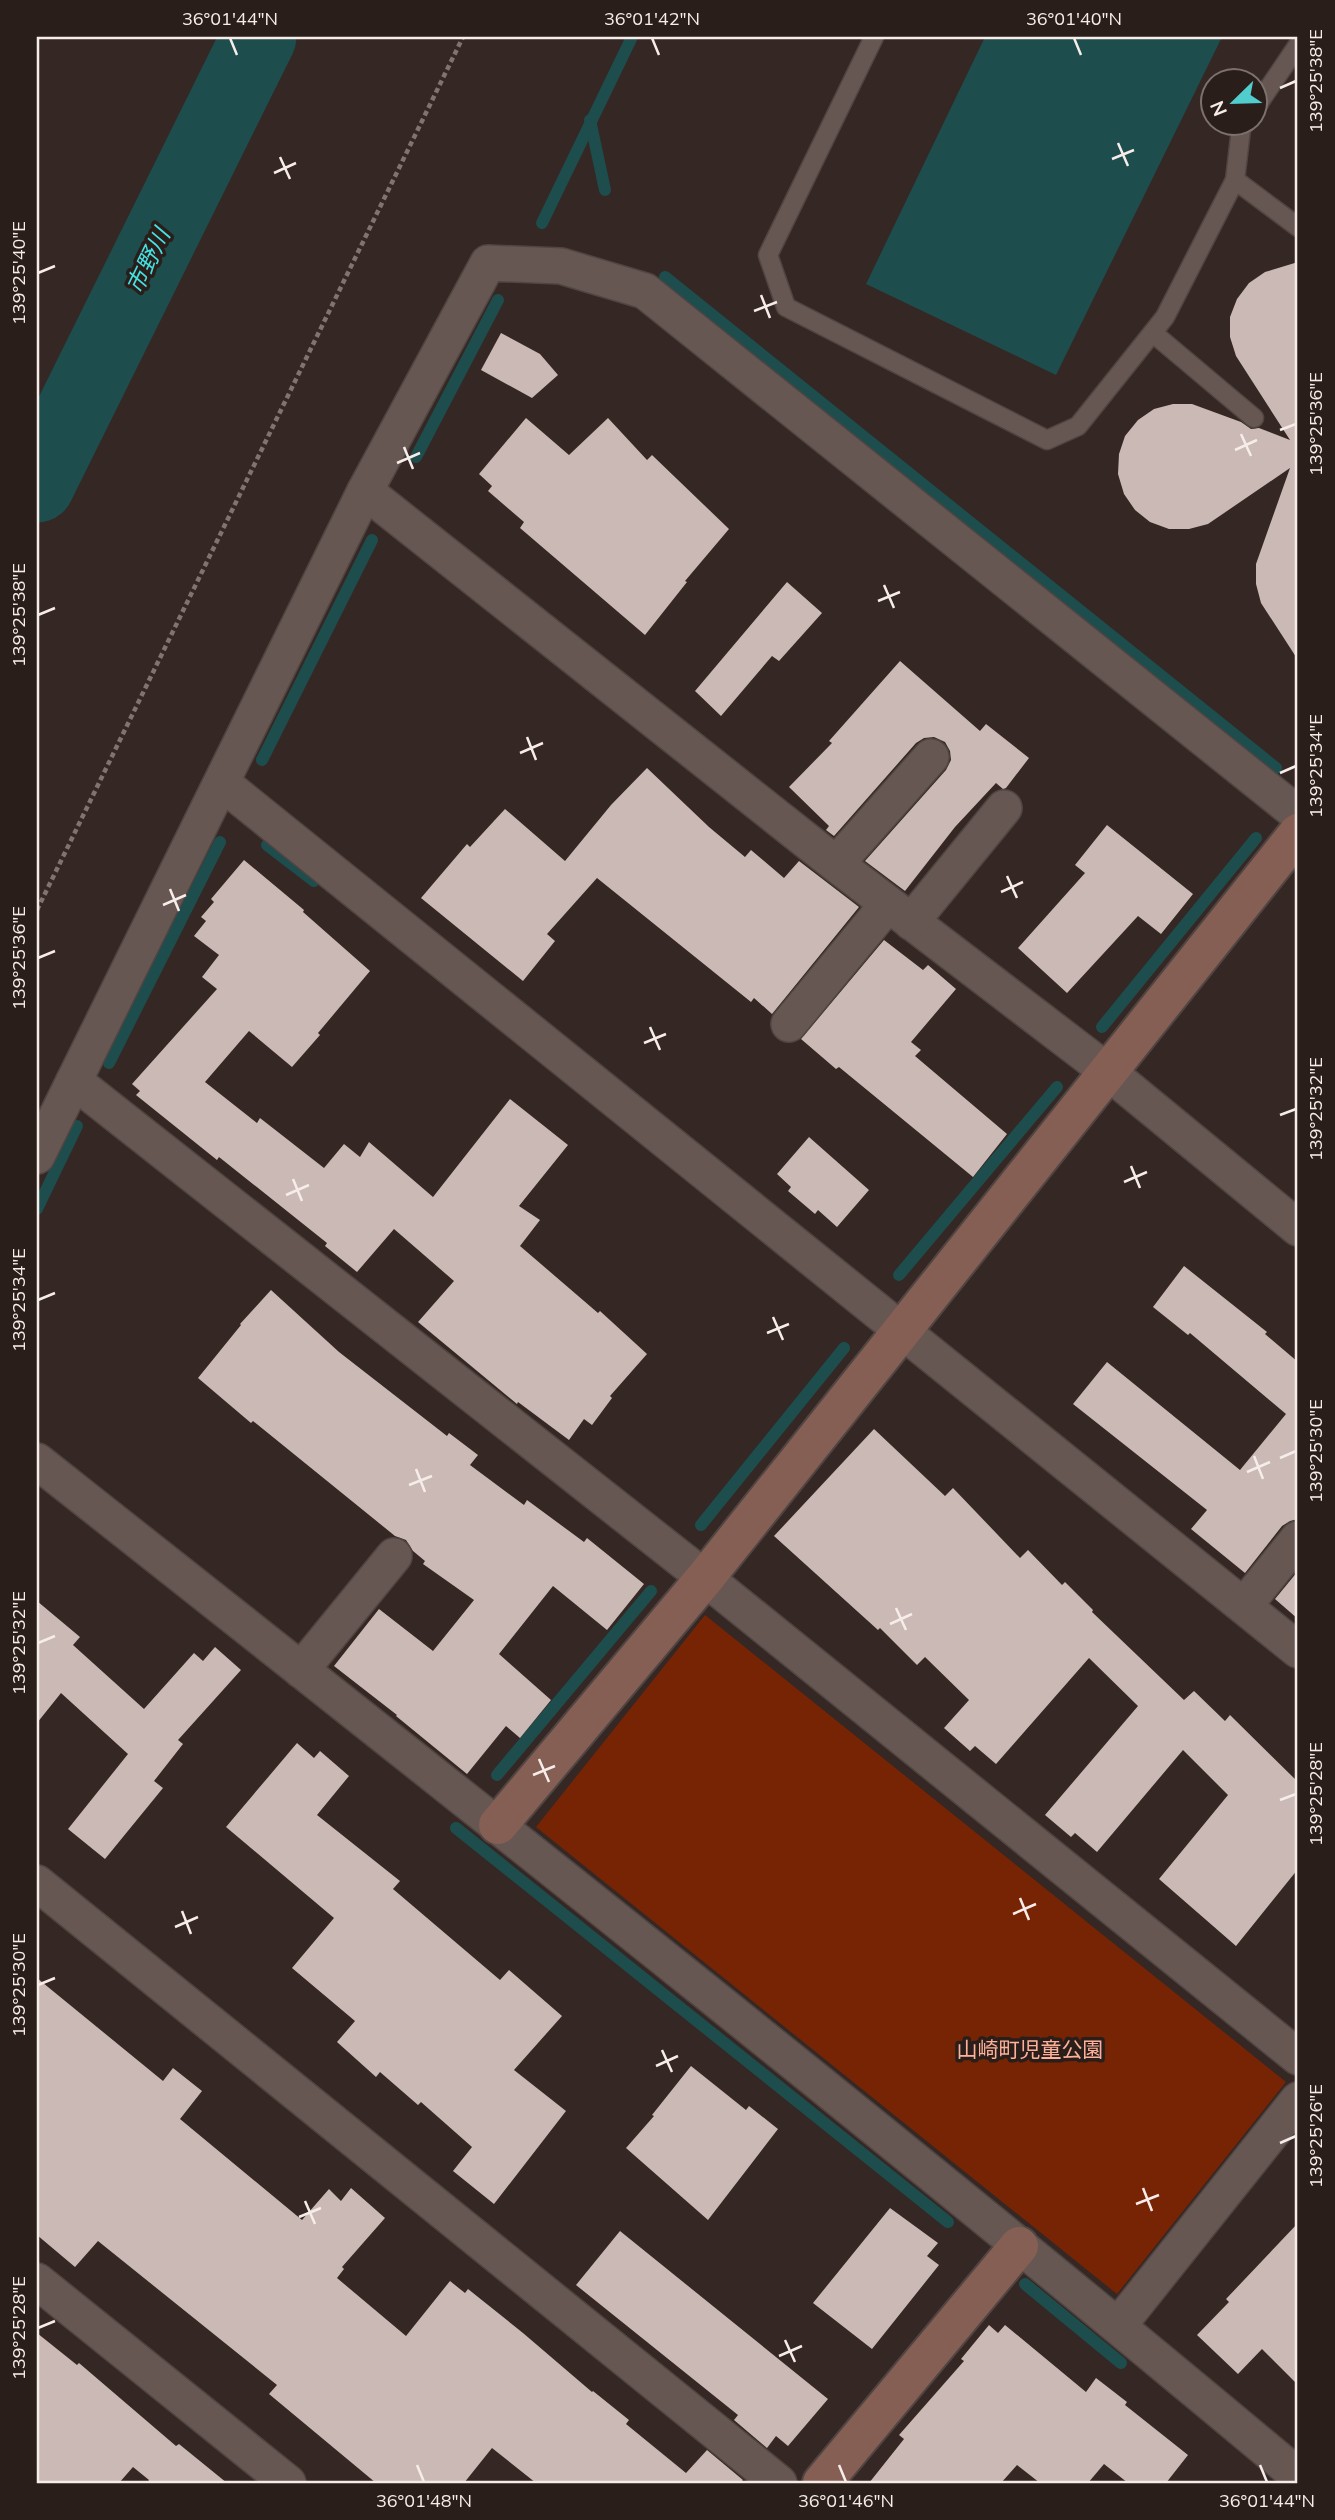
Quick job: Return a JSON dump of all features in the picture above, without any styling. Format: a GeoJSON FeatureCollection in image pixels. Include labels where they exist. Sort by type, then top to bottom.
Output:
{"type":"FeatureCollection","features":[{"type":"Feature","properties":{"kind":"street"},"geometry":{"type":"LineString","coordinates":[[37,1156],[365,491],[488,263],[561,267],[645,291],[1298,814]]}},
{"type":"Feature","properties":{"kind":"street"},"geometry":{"type":"LineString","coordinates":[[365,491],[836,864],[1107,1072],[1298,1228]]}},
{"type":"Feature","properties":{"kind":"street"},"geometry":{"type":"LineString","coordinates":[[836,864],[931,757]]}},
{"type":"Feature","properties":{"kind":"street"},"geometry":{"type":"LineString","coordinates":[[222,783],[1298,1650]]}},
{"type":"Feature","properties":{"kind":"street"},"geometry":{"type":"LineString","coordinates":[[789,1024],[1004,807]]}},
{"type":"Feature","properties":{"kind":"street"},"geometry":{"type":"LineString","coordinates":[[498,1825],[705,1578],[1298,833]]}},
{"type":"Feature","properties":{"kind":"street"},"geometry":{"type":"LineString","coordinates":[[74,1081],[705,1578],[1298,2057]]}},
{"type":"Feature","properties":{"kind":"street"},"geometry":{"type":"LineString","coordinates":[[37,1461],[498,1825],[1118,2326],[1298,2476]]}},
{"type":"Feature","properties":{"kind":"street"},"geometry":{"type":"LineString","coordinates":[[1244,1606],[1298,1539]]}},
{"type":"Feature","properties":{"kind":"street"},"geometry":{"type":"LineString","coordinates":[[301,1670],[394,1556]]}},
{"type":"Feature","properties":{"kind":"street"},"geometry":{"type":"LineString","coordinates":[[37,1883],[779,2483]]}},
{"type":"Feature","properties":{"kind":"street"},"geometry":{"type":"LineString","coordinates":[[1118,2326],[1298,2100]]}},
{"type":"Feature","properties":{"kind":"street"},"geometry":{"type":"LineString","coordinates":[[822,2483],[1019,2246]]}},
{"type":"Feature","properties":{"kind":"street"},"geometry":{"type":"LineString","coordinates":[[37,2281],[288,2483]]}},
{"type":"Feature","properties":{"kind":"lane"},"geometry":{"type":"LineString","coordinates":[[874,37],[768,255],[786,307],[1047,440],[1078,426],[1165,317],[1235,180],[1240,136]]}},
{"type":"Feature","properties":{"kind":"lane"},"geometry":{"type":"LineString","coordinates":[[1268,90],[1298,45]]}},
{"type":"Feature","properties":{"kind":"lane"},"geometry":{"type":"LineString","coordinates":[[1235,180],[1298,227]]}},
{"type":"Feature","properties":{"kind":"lane"},"geometry":{"type":"LineString","coordinates":[[1153,333],[1255,418]]}},
{"type":"Feature","properties":{"kind":"path"},"geometry":{"type":"LineString","coordinates":[[37,910],[463,37]]}},
{"type":"Feature","properties":{"kind":"green space","name":"山崎町児童公園"},"geometry":{"type":"Polygon","coordinates":[[[705,1615],[1286,2082],[1117,2294],[536,1827],[705,1615]]]}},
{"type":"Feature","properties":{"kind":"water"},"geometry":{"type":"Polygon","coordinates":[[[985,37],[1222,37],[1208,66],[1198,66],[1198,86],[1056,375],[866,284],[985,37]]]}},
{"type":"Feature","properties":{"kind":"building"},"geometry":{"type":"Polygon","coordinates":[[[1298,262],[1298,660],[1261,603],[1256,584],[1256,564],[1290,468],[1208,524],[1189,529],[1169,529],[1150,522],[1135,510],[1124,494],[1118,474],[1119,454],[1125,436],[1138,420],[1154,409],[1173,404],[1192,404],[1241,422],[1251,429],[1259,428],[1290,440],[1236,356],[1230,337],[1230,317],[1237,299],[1249,283],[1265,272],[1298,262]]]}},
{"type":"Feature","properties":{"kind":"building"},"geometry":{"type":"Polygon","coordinates":[[[501,333],[540,354],[558,375],[532,398],[481,370],[501,333]]]}},
{"type":"Feature","properties":{"kind":"building"},"geometry":{"type":"Polygon","coordinates":[[[526,418],[569,455],[608,418],[647,460],[652,455],[729,529],[685,581],[687,582],[645,635],[520,528],[524,522],[488,491],[492,486],[479,474],[526,418]]]}},
{"type":"Feature","properties":{"kind":"building"},"geometry":{"type":"Polygon","coordinates":[[[787,582],[822,613],[779,661],[772,656],[721,716],[695,691],[787,582]]]}},
{"type":"Feature","properties":{"kind":"building"},"geometry":{"type":"Polygon","coordinates":[[[900,661],[980,731],[986,724],[1029,758],[1006,788],[1003,789],[996,783],[955,827],[905,891],[865,861],[946,770],[951,760],[945,742],[934,737],[924,738],[916,743],[834,836],[826,830],[829,826],[789,787],[832,743],[829,741],[900,661]]]}},
{"type":"Feature","properties":{"kind":"building"},"geometry":{"type":"Polygon","coordinates":[[[647,768],[745,857],[751,850],[784,878],[799,861],[859,907],[772,1014],[754,998],[751,1002],[597,878],[547,934],[555,941],[523,981],[421,898],[467,844],[470,847],[505,809],[565,861],[611,805],[647,768]]]}},
{"type":"Feature","properties":{"kind":"building"},"geometry":{"type":"Polygon","coordinates":[[[1107,825],[1193,894],[1161,934],[1138,916],[1067,993],[1018,948],[1085,873],[1075,865],[1107,825]]]}},
{"type":"Feature","properties":{"kind":"building"},"geometry":{"type":"Polygon","coordinates":[[[244,860],[304,910],[303,912],[370,971],[292,1067],[249,1031],[205,1082],[257,1123],[260,1118],[324,1168],[344,1144],[360,1157],[369,1142],[433,1197],[510,1099],[568,1145],[519,1206],[540,1220],[520,1246],[598,1313],[600,1311],[647,1354],[610,1396],[612,1398],[592,1425],[584,1419],[569,1440],[518,1402],[517,1404],[418,1322],[454,1281],[394,1229],[357,1272],[325,1246],[327,1243],[136,1095],[140,1091],[132,1084],[217,989],[202,977],[219,955],[194,936],[206,921],[201,917],[214,902],[211,899],[244,860]]]}},
{"type":"Feature","properties":{"kind":"building"},"geometry":{"type":"Polygon","coordinates":[[[884,940],[923,970],[928,965],[956,989],[911,1042],[921,1050],[915,1056],[1007,1134],[973,1177],[801,1039],[884,940]]]}},
{"type":"Feature","properties":{"kind":"building"},"geometry":{"type":"Polygon","coordinates":[[[809,1137],[869,1190],[837,1227],[818,1210],[815,1214],[788,1191],[791,1187],[777,1174],[809,1137]]]}},
{"type":"Feature","properties":{"kind":"building"},"geometry":{"type":"Polygon","coordinates":[[[1184,1266],[1267,1332],[1265,1334],[1298,1362],[1298,1519],[1282,1526],[1245,1573],[1191,1529],[1207,1510],[1073,1404],[1107,1362],[1240,1470],[1286,1414],[1190,1333],[1188,1335],[1153,1307],[1184,1266]]]}},
{"type":"Feature","properties":{"kind":"building"},"geometry":{"type":"Polygon","coordinates":[[[271,1290],[339,1352],[447,1436],[449,1433],[478,1455],[470,1465],[524,1505],[527,1500],[584,1542],[587,1538],[644,1584],[607,1630],[553,1586],[499,1654],[551,1700],[520,1738],[506,1726],[467,1774],[334,1666],[379,1609],[433,1651],[474,1600],[423,1564],[425,1561],[413,1551],[406,1540],[395,1536],[198,1378],[240,1324],[271,1290]]]}},
{"type":"Feature","properties":{"kind":"building"},"geometry":{"type":"Polygon","coordinates":[[[874,1429],[945,1496],[953,1488],[1020,1558],[1028,1550],[1062,1585],[1065,1582],[1092,1612],[1184,1700],[1194,1691],[1225,1721],[1230,1715],[1298,1782],[1298,1869],[1236,1946],[1159,1879],[1228,1795],[1183,1750],[1097,1852],[1075,1833],[1071,1837],[1045,1815],[1138,1706],[1089,1658],[996,1764],[975,1746],[970,1751],[944,1728],[969,1700],[925,1657],[917,1665],[880,1628],[878,1630],[774,1536],[874,1429]]]}},
{"type":"Feature","properties":{"kind":"building"},"geometry":{"type":"Polygon","coordinates":[[[1298,1571],[1298,1619],[1275,1599],[1298,1571]]]}},
{"type":"Feature","properties":{"kind":"building"},"geometry":{"type":"Polygon","coordinates":[[[37,1601],[80,1637],[73,1645],[144,1709],[194,1653],[203,1661],[215,1647],[241,1670],[178,1740],[183,1744],[154,1781],[163,1788],[105,1859],[68,1829],[128,1754],[61,1693],[37,1723],[37,1601]]]}},
{"type":"Feature","properties":{"kind":"building"},"geometry":{"type":"Polygon","coordinates":[[[297,1743],[314,1758],[320,1751],[349,1776],[317,1815],[400,1881],[393,1889],[500,1980],[509,1970],[562,2016],[514,2070],[566,2111],[494,2204],[453,2171],[472,2147],[421,2102],[418,2105],[380,2072],[376,2077],[337,2042],[355,2021],[292,1968],[334,1918],[226,1827],[297,1743]]]}},
{"type":"Feature","properties":{"kind":"building"},"geometry":{"type":"Polygon","coordinates":[[[37,1978],[163,2081],[173,2068],[202,2091],[180,2119],[302,2220],[329,2189],[341,2201],[351,2188],[385,2218],[342,2267],[344,2269],[337,2278],[406,2336],[450,2281],[465,2293],[468,2289],[523,2333],[629,2420],[626,2424],[686,2473],[707,2450],[743,2480],[740,2483],[536,2483],[492,2448],[464,2483],[376,2483],[269,2394],[277,2385],[98,2241],[75,2267],[37,2235],[37,1978]]]}},
{"type":"Feature","properties":{"kind":"building"},"geometry":{"type":"Polygon","coordinates":[[[691,2066],[746,2110],[749,2106],[778,2129],[708,2220],[626,2148],[691,2066]]]}},
{"type":"Feature","properties":{"kind":"building"},"geometry":{"type":"Polygon","coordinates":[[[890,2208],[938,2243],[927,2256],[939,2265],[872,2349],[813,2303],[890,2208]]]}},
{"type":"Feature","properties":{"kind":"building"},"geometry":{"type":"Polygon","coordinates":[[[1298,2223],[1298,2385],[1262,2349],[1238,2374],[1197,2335],[1229,2302],[1226,2299],[1298,2223]]]}},
{"type":"Feature","properties":{"kind":"building"},"geometry":{"type":"Polygon","coordinates":[[[620,2231],[828,2399],[788,2446],[776,2436],[767,2448],[734,2420],[738,2415],[576,2285],[620,2231]]]}},
{"type":"Feature","properties":{"kind":"building"},"geometry":{"type":"Polygon","coordinates":[[[989,2325],[998,2333],[1005,2325],[1086,2392],[1096,2378],[1188,2455],[1166,2483],[1128,2483],[1104,2464],[1088,2483],[1040,2483],[1017,2465],[1001,2483],[869,2483],[904,2439],[899,2435],[964,2361],[961,2359],[989,2325]]]}},
{"type":"Feature","properties":{"kind":"building"},"geometry":{"type":"Polygon","coordinates":[[[37,2333],[77,2365],[79,2363],[176,2446],[179,2444],[227,2483],[147,2483],[149,2480],[133,2467],[119,2483],[37,2483],[37,2333]]]}},
{"type":"Feature","properties":{"kind":"waterway","name":"市野川"},"geometry":{"type":"LineString","coordinates":[[37,485],[259,37]]}},
{"type":"Feature","properties":{"kind":"waterway"},"geometry":{"type":"LineString","coordinates":[[542,223],[632,37]]}},
{"type":"Feature","properties":{"kind":"waterway"},"geometry":{"type":"LineString","coordinates":[[590,120],[605,190]]}},
{"type":"Feature","properties":{"kind":"waterway"},"geometry":{"type":"LineString","coordinates":[[665,277],[1276,768]]}},
{"type":"Feature","properties":{"kind":"waterway"},"geometry":{"type":"LineString","coordinates":[[416,457],[498,300]]}},
{"type":"Feature","properties":{"kind":"waterway"},"geometry":{"type":"LineString","coordinates":[[262,760],[372,540]]}},
{"type":"Feature","properties":{"kind":"waterway"},"geometry":{"type":"LineString","coordinates":[[1102,1027],[1256,838]]}},
{"type":"Feature","properties":{"kind":"waterway"},"geometry":{"type":"LineString","coordinates":[[109,1063],[220,842]]}},
{"type":"Feature","properties":{"kind":"waterway"},"geometry":{"type":"LineString","coordinates":[[267,845],[314,881]]}},
{"type":"Feature","properties":{"kind":"waterway"},"geometry":{"type":"LineString","coordinates":[[899,1275],[1057,1087]]}},
{"type":"Feature","properties":{"kind":"waterway"},"geometry":{"type":"LineString","coordinates":[[37,1209],[77,1126]]}},
{"type":"Feature","properties":{"kind":"waterway"},"geometry":{"type":"LineString","coordinates":[[701,1525],[844,1348]]}},
{"type":"Feature","properties":{"kind":"waterway"},"geometry":{"type":"LineString","coordinates":[[497,1775],[651,1591]]}},
{"type":"Feature","properties":{"kind":"waterway"},"geometry":{"type":"LineString","coordinates":[[456,1828],[948,2222]]}},
{"type":"Feature","properties":{"kind":"waterway"},"geometry":{"type":"LineString","coordinates":[[1025,2284],[1121,2363]]}}]}
